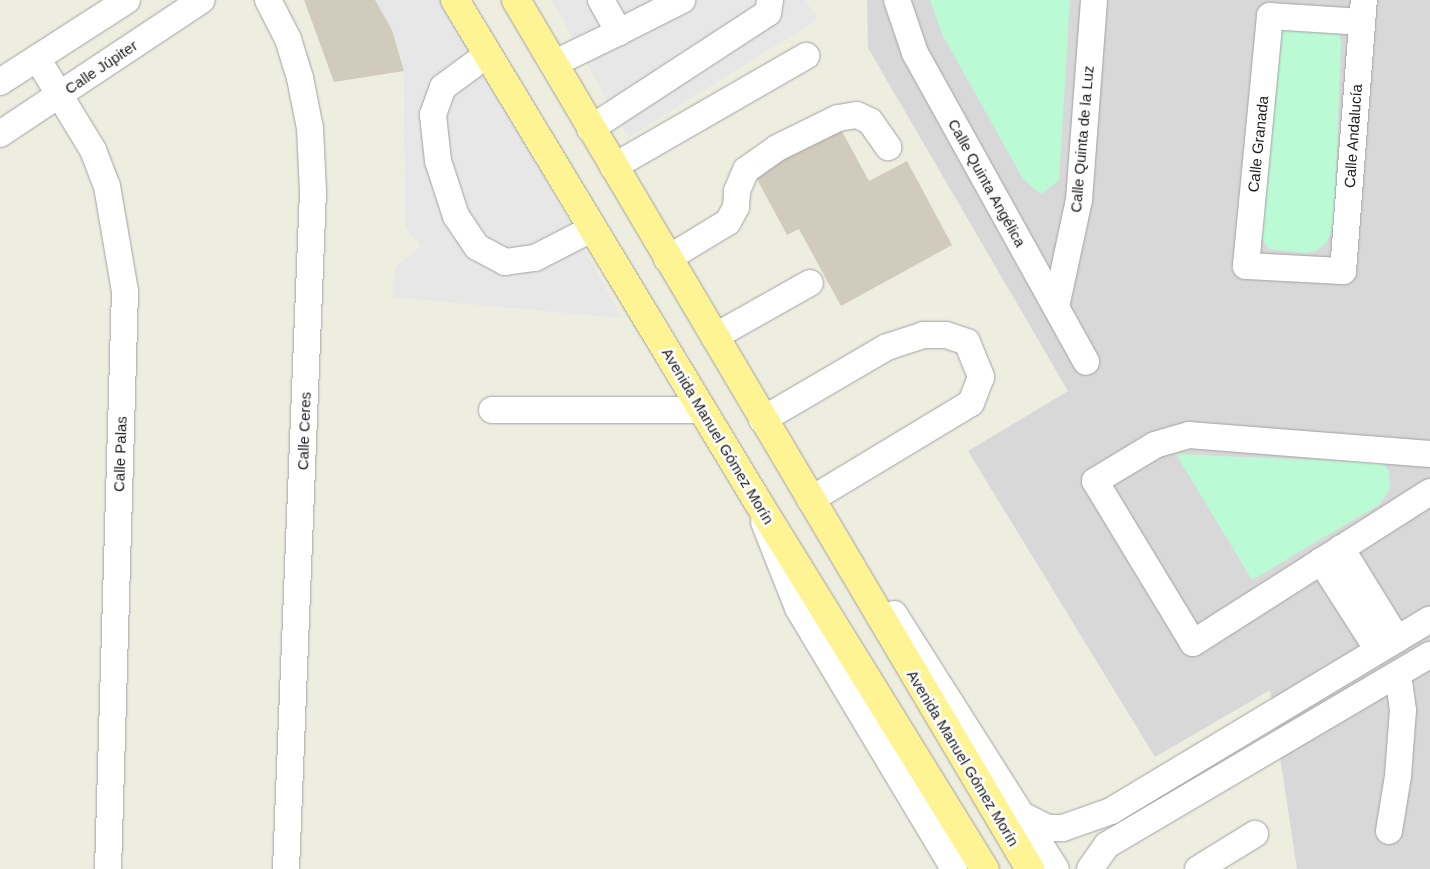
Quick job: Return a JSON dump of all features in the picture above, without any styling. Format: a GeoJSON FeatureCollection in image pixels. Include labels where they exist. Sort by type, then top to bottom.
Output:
{"type":"FeatureCollection","features":[{"type":"Feature","properties":{"kind":"main road","name":"Avenida Manuel Gómez Morín"},"geometry":{"type":"LineString","coordinates":[[455,0],[758,502],[985,869]]}},
{"type":"Feature","properties":{"kind":"main road","name":"Avenida Manuel Gómez Morín"},"geometry":{"type":"LineString","coordinates":[[516,0],[555,63],[590,128],[827,530],[1030,869]]}},
{"type":"Feature","properties":{"kind":"street"},"geometry":{"type":"LineString","coordinates":[[4,71],[37,58],[127,0]]}},
{"type":"Feature","properties":{"kind":"street","name":"Calle Júpiter"},"geometry":{"type":"LineString","coordinates":[[0,134],[202,0]]}},
{"type":"Feature","properties":{"kind":"street","name":"Calle Ceres"},"geometry":{"type":"LineString","coordinates":[[268,0],[288,39],[300,78],[310,128],[313,191],[286,869]]}},
{"type":"Feature","properties":{"kind":"street"},"geometry":{"type":"LineString","coordinates":[[601,0],[619,32]]}},
{"type":"Feature","properties":{"kind":"street"},"geometry":{"type":"LineString","coordinates":[[555,63],[682,0]]}},
{"type":"Feature","properties":{"kind":"street"},"geometry":{"type":"LineString","coordinates":[[590,128],[768,14],[770,0]]}},
{"type":"Feature","properties":{"kind":"street","name":"Calle Quinta Angélica"},"geometry":{"type":"LineString","coordinates":[[897,0],[915,53],[1086,362]]}},
{"type":"Feature","properties":{"kind":"street","name":"Calle Quinta de la Luz"},"geometry":{"type":"LineString","coordinates":[[1056,307],[1079,200],[1094,0]]}},
{"type":"Feature","properties":{"kind":"street","name":"Calle Andalucía"},"geometry":{"type":"LineString","coordinates":[[1343,271],[1363,11]]}},
{"type":"Feature","properties":{"kind":"street","name":"Calle Granada"},"geometry":{"type":"LineString","coordinates":[[1343,271],[1246,266],[1270,16],[1363,11]]}},
{"type":"Feature","properties":{"kind":"street"},"geometry":{"type":"LineString","coordinates":[[488,54],[443,87],[433,115],[438,161],[456,216],[477,247],[506,262],[535,258],[593,228]]}},
{"type":"Feature","properties":{"kind":"street"},"geometry":{"type":"LineString","coordinates":[[613,167],[806,56]]}},
{"type":"Feature","properties":{"kind":"street","name":"Calle Palas"},"geometry":{"type":"LineString","coordinates":[[37,58],[93,150],[108,186],[125,291],[108,869]]}},
{"type":"Feature","properties":{"kind":"street"},"geometry":{"type":"LineString","coordinates":[[667,259],[728,222],[736,207],[737,191],[746,170],[777,148],[838,118],[857,115],[870,122],[888,146]]}},
{"type":"Feature","properties":{"kind":"street"},"geometry":{"type":"LineString","coordinates":[[714,337],[810,284]]}},
{"type":"Feature","properties":{"kind":"street"},"geometry":{"type":"LineString","coordinates":[[762,420],[887,347],[923,334],[946,335],[967,342],[981,377],[971,403],[810,500]]}},
{"type":"Feature","properties":{"kind":"street"},"geometry":{"type":"LineString","coordinates":[[492,410],[702,410]]}},
{"type":"Feature","properties":{"kind":"street"},"geometry":{"type":"LineString","coordinates":[[1430,454],[1189,435],[1155,445],[1095,481],[1193,643],[1430,492]]}},
{"type":"Feature","properties":{"kind":"street"},"geometry":{"type":"LineString","coordinates":[[758,502],[774,554],[798,608],[954,869]]}},
{"type":"Feature","properties":{"kind":"street"},"geometry":{"type":"LineString","coordinates":[[827,530],[866,568],[1026,817],[1056,869]]}},
{"type":"Feature","properties":{"kind":"street"},"geometry":{"type":"LineString","coordinates":[[1331,555],[1388,644]]}},
{"type":"Feature","properties":{"kind":"street"},"geometry":{"type":"LineString","coordinates":[[1026,817],[1048,828],[1076,826],[1091,820],[1430,619]]}},
{"type":"Feature","properties":{"kind":"street"},"geometry":{"type":"LineString","coordinates":[[1090,869],[1107,846],[1296,737],[1430,655]]}},
{"type":"Feature","properties":{"kind":"street"},"geometry":{"type":"LineString","coordinates":[[1389,831],[1398,776],[1403,710],[1398,676]]}},
{"type":"Feature","properties":{"kind":"street"},"geometry":{"type":"LineString","coordinates":[[1279,709],[1296,737]]}},
{"type":"Feature","properties":{"kind":"street"},"geometry":{"type":"LineString","coordinates":[[1198,869],[1255,834]]}},
{"type":"Feature","properties":{"kind":"shaded area"},"geometry":{"type":"Polygon","coordinates":[[[375,0],[448,0],[622,318],[393,297],[395,268],[421,246],[405,227],[404,71],[392,30],[375,0]]]}},
{"type":"Feature","properties":{"kind":"shaded area"},"geometry":{"type":"Polygon","coordinates":[[[552,0],[805,0],[818,19],[628,138],[552,0]]]}},
{"type":"Feature","properties":{"kind":"shaded area"},"geometry":{"type":"Polygon","coordinates":[[[867,0],[1430,0],[1430,869],[1297,869],[1270,690],[1155,757],[968,451],[1068,391],[868,48],[867,0]]]}},
{"type":"Feature","properties":{"kind":"green space"},"geometry":{"type":"Polygon","coordinates":[[[930,0],[1070,0],[1059,180],[1041,194],[1023,179],[942,34],[930,0]]]}},
{"type":"Feature","properties":{"kind":"green space"},"geometry":{"type":"Polygon","coordinates":[[[1288,28],[1330,29],[1340,35],[1341,43],[1334,223],[1327,242],[1316,251],[1305,253],[1269,249],[1258,233],[1278,33],[1288,28]]]}},
{"type":"Feature","properties":{"kind":"green space"},"geometry":{"type":"Polygon","coordinates":[[[1176,454],[1383,463],[1389,471],[1390,489],[1380,504],[1252,580],[1176,454]]]}},
{"type":"Feature","properties":{"kind":"building"},"geometry":{"type":"Polygon","coordinates":[[[304,0],[375,0],[392,30],[404,71],[334,82],[304,0]]]}},
{"type":"Feature","properties":{"kind":"building"},"geometry":{"type":"Polygon","coordinates":[[[838,124],[869,181],[907,161],[952,245],[841,306],[799,229],[787,235],[752,170],[838,124]]]}}]}
